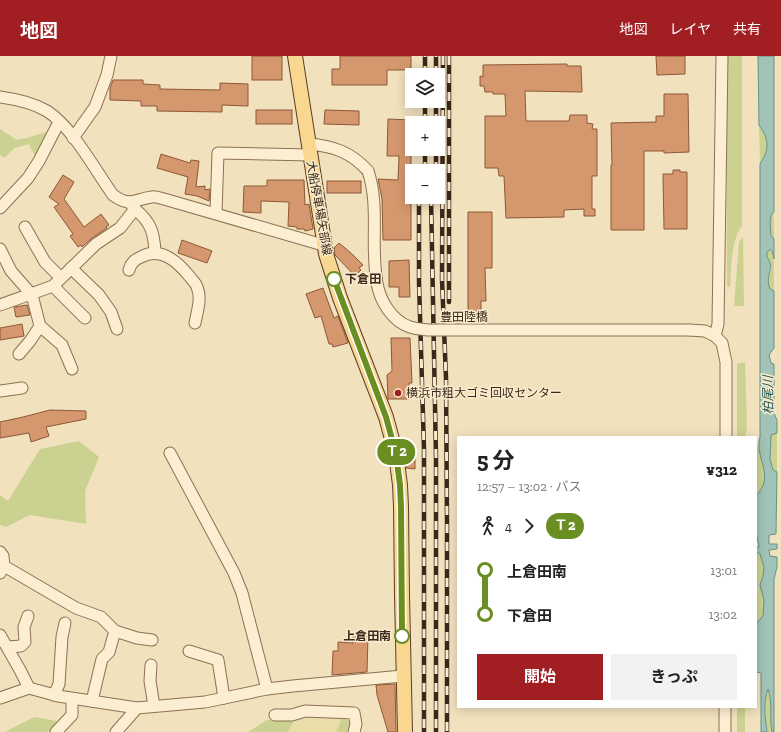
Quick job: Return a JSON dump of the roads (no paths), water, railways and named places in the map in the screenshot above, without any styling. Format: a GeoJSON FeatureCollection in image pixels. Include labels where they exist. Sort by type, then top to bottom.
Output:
{"type":"FeatureCollection","features":[{"type":"Feature","properties":{"kind":"main road","name":"大船停車場矢部線"},"geometry":{"type":"LineString","coordinates":[[295,56],[324,244],[340,298],[386,417],[396,454],[401,507],[405,732]]}},
{"type":"Feature","properties":{"kind":"street"},"geometry":{"type":"LineString","coordinates":[[73,138],[94,107],[107,74],[111,56]]}},
{"type":"Feature","properties":{"kind":"street"},"geometry":{"type":"LineString","coordinates":[[722,56],[718,324],[715,336],[722,343],[726,362],[726,436]]}},
{"type":"Feature","properties":{"kind":"street"},"geometry":{"type":"LineString","coordinates":[[0,97],[28,103],[46,111],[59,122],[73,138],[113,195],[132,206],[151,228],[154,234],[155,252]]}},
{"type":"Feature","properties":{"kind":"street"},"geometry":{"type":"LineString","coordinates":[[0,208],[28,178],[39,161],[59,122]]}},
{"type":"Feature","properties":{"kind":"street","name":"豊田陸橋"},"geometry":{"type":"LineString","coordinates":[[309,150],[320,145],[348,153],[360,162],[368,171],[373,192],[377,284],[382,299],[388,310],[398,320],[409,327],[428,330],[689,330],[705,331],[715,336]]}},
{"type":"Feature","properties":{"kind":"street"},"geometry":{"type":"LineString","coordinates":[[216,213],[218,153],[309,150]]}},
{"type":"Feature","properties":{"kind":"street"},"geometry":{"type":"LineString","coordinates":[[0,305],[32,295],[53,286],[96,244],[120,228],[132,206],[152,197],[216,213],[324,244]]}},
{"type":"Feature","properties":{"kind":"street"},"geometry":{"type":"LineString","coordinates":[[25,227],[45,262],[61,278]]}},
{"type":"Feature","properties":{"kind":"street"},"geometry":{"type":"LineString","coordinates":[[0,249],[11,271],[32,295],[40,326],[62,345],[72,369]]}},
{"type":"Feature","properties":{"kind":"street"},"geometry":{"type":"LineString","coordinates":[[129,270],[131,264],[135,260],[144,255],[155,252],[168,257],[182,266],[197,286],[199,302],[195,323]]}},
{"type":"Feature","properties":{"kind":"street"},"geometry":{"type":"LineString","coordinates":[[71,268],[98,295],[111,312],[117,329]]}},
{"type":"Feature","properties":{"kind":"street"},"geometry":{"type":"LineString","coordinates":[[53,286],[85,318]]}},
{"type":"Feature","properties":{"kind":"street"},"geometry":{"type":"LineString","coordinates":[[19,354],[40,326]]}},
{"type":"Feature","properties":{"kind":"street"},"geometry":{"type":"LineString","coordinates":[[0,391],[22,388]]}},
{"type":"Feature","properties":{"kind":"street"},"geometry":{"type":"LineString","coordinates":[[170,453],[234,573],[242,593],[267,689]]}},
{"type":"Feature","properties":{"kind":"street"},"geometry":{"type":"LineString","coordinates":[[0,552],[3,556],[2,570],[76,608],[101,617],[115,631],[137,638],[152,640]]}},
{"type":"Feature","properties":{"kind":"street"},"geometry":{"type":"LineString","coordinates":[[8,648],[21,646],[25,642],[24,627],[28,616]]}},
{"type":"Feature","properties":{"kind":"street"},"geometry":{"type":"LineString","coordinates":[[54,695],[59,684],[62,638],[65,623]]}},
{"type":"Feature","properties":{"kind":"street"},"geometry":{"type":"LineString","coordinates":[[92,702],[102,659],[108,652],[115,631]]}},
{"type":"Feature","properties":{"kind":"street"},"geometry":{"type":"LineString","coordinates":[[1,637],[29,688]]}},
{"type":"Feature","properties":{"kind":"street"},"geometry":{"type":"LineString","coordinates":[[189,651],[218,660],[224,698]]}},
{"type":"Feature","properties":{"kind":"street"},"geometry":{"type":"LineString","coordinates":[[151,664],[150,681],[154,706]]}},
{"type":"Feature","properties":{"kind":"street"},"geometry":{"type":"LineString","coordinates":[[0,698],[29,688],[72,699],[136,708],[205,702],[267,689],[403,676]]}},
{"type":"Feature","properties":{"kind":"street"},"geometry":{"type":"LineString","coordinates":[[56,732],[72,715],[72,699]]}},
{"type":"Feature","properties":{"kind":"street"},"geometry":{"type":"LineString","coordinates":[[116,732],[136,708]]}},
{"type":"Feature","properties":{"kind":"street"},"geometry":{"type":"LineString","coordinates":[[725,708],[725,732]]}},
{"type":"Feature","properties":{"kind":"street"},"geometry":{"type":"LineString","coordinates":[[275,715],[292,714],[305,711],[354,713],[356,724],[354,732]]}},
{"type":"Feature","properties":{"kind":"water","name":"柏尾川"},"geometry":{"type":"Polygon","coordinates":[[[758,56],[774,56],[774,212],[771,215],[770,223],[771,235],[774,239],[774,259],[770,249],[767,253],[767,257],[770,265],[768,280],[770,289],[774,291],[774,348],[769,355],[771,363],[774,364],[774,413],[777,420],[777,433],[771,435],[770,459],[773,470],[777,472],[776,534],[769,535],[769,544],[777,544],[777,549],[769,550],[770,556],[777,557],[777,567],[774,579],[774,732],[772,732],[771,726],[768,689],[765,704],[767,732],[761,732],[761,673],[757,672],[757,623],[763,616],[764,600],[760,585],[764,567],[760,554],[757,552],[757,547],[759,547],[757,537],[757,495],[762,488],[764,481],[759,445],[760,164],[767,149],[765,135],[759,125],[758,56]]]}},
{"type":"Feature","properties":{"kind":"railway"},"geometry":{"type":"LineString","coordinates":[[425,56],[425,68]]}},
{"type":"Feature","properties":{"kind":"railway"},"geometry":{"type":"LineString","coordinates":[[436,56],[436,68]]}},
{"type":"Feature","properties":{"kind":"railway"},"geometry":{"type":"LineString","coordinates":[[443,56],[442,279],[446,378],[447,732]]}},
{"type":"Feature","properties":{"kind":"railway"},"geometry":{"type":"LineString","coordinates":[[449,56],[449,302]]}},
{"type":"Feature","properties":{"kind":"railway"},"geometry":{"type":"LineString","coordinates":[[425,108],[425,116]]}},
{"type":"Feature","properties":{"kind":"railway"},"geometry":{"type":"LineString","coordinates":[[436,108],[436,116]]}},
{"type":"Feature","properties":{"kind":"railway"},"geometry":{"type":"LineString","coordinates":[[425,156],[425,164]]}},
{"type":"Feature","properties":{"kind":"railway"},"geometry":{"type":"LineString","coordinates":[[436,156],[436,164]]}},
{"type":"Feature","properties":{"kind":"railway"},"geometry":{"type":"LineString","coordinates":[[419,204],[419,282],[424,450],[424,732]]}},
{"type":"Feature","properties":{"kind":"railway"},"geometry":{"type":"LineString","coordinates":[[431,204],[436,458],[436,732]]}},
{"type":"Feature","properties":{"kind":"place","name":"下倉田"},"geometry":{"type":"Point","coordinates":[334,279]}},
{"type":"Feature","properties":{"kind":"place","name":"横浜市粗大ゴミ回収センター"},"geometry":{"type":"Point","coordinates":[398,393]}},
{"type":"Feature","properties":{"kind":"place","name":"上倉田南"},"geometry":{"type":"Point","coordinates":[402,636]}}]}
